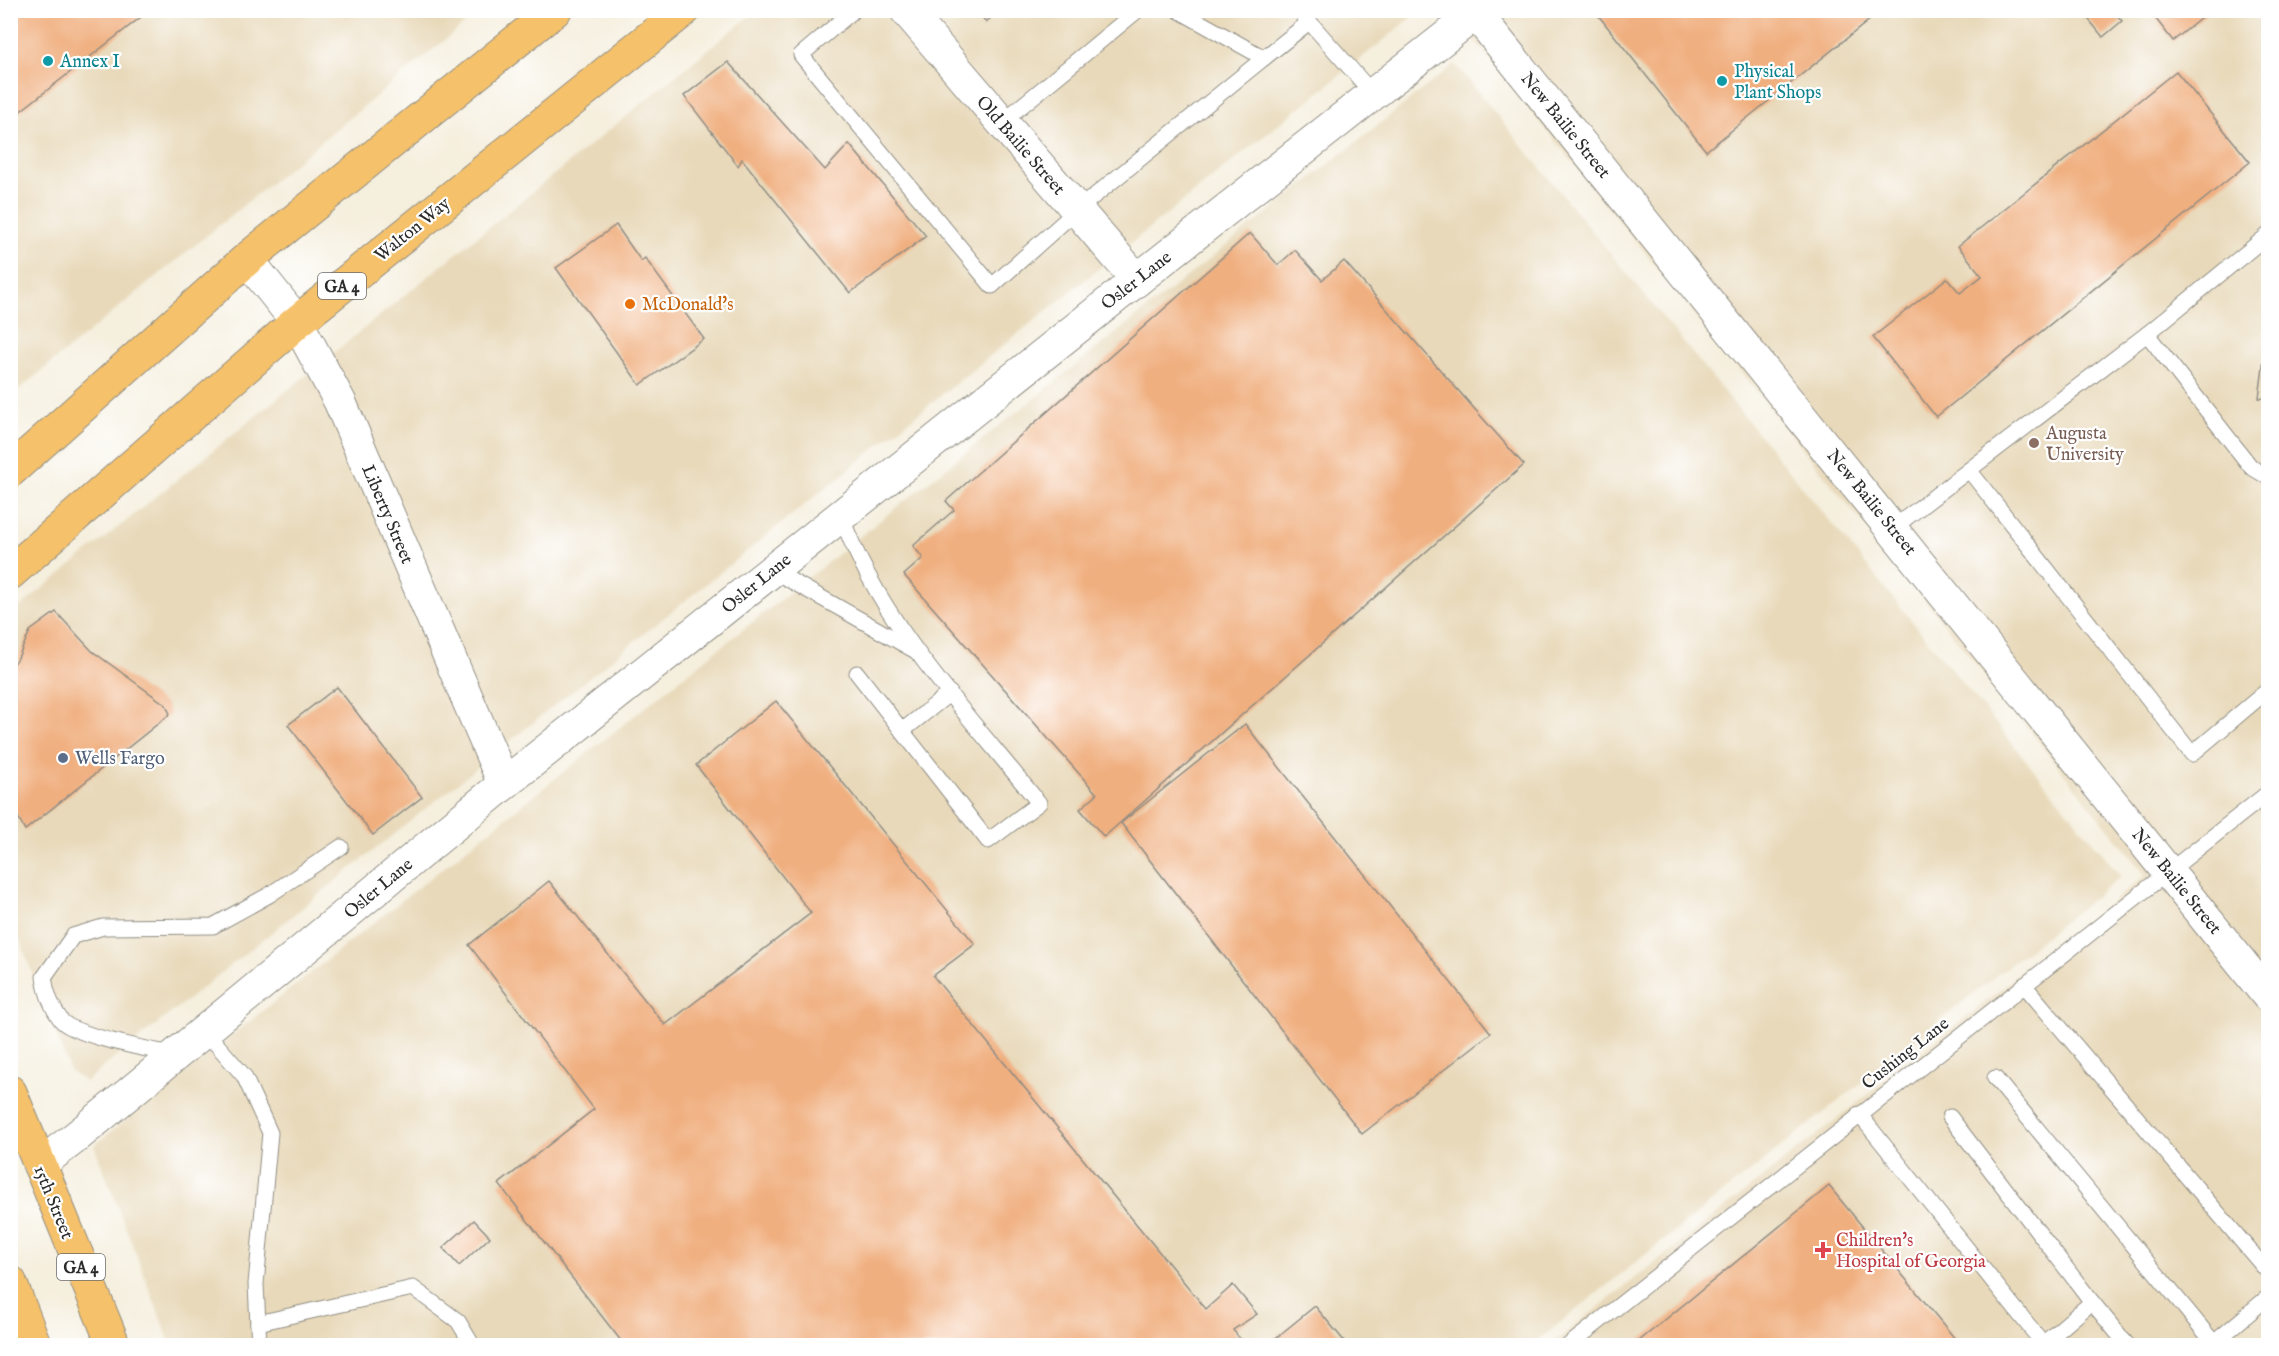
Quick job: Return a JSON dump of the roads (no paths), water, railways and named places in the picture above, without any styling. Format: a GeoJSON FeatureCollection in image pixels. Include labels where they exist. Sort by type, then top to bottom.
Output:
{"type":"FeatureCollection","features":[{"type":"Feature","properties":{"kind":"main road"},"geometry":{"type":"LineString","coordinates":[[10,471],[247,259],[555,10]]}},
{"type":"Feature","properties":{"kind":"main road","name":"Walton Way"},"geometry":{"type":"LineString","coordinates":[[10,573],[297,322],[684,10]]}},
{"type":"Feature","properties":{"kind":"main road"},"geometry":{"type":"LineString","coordinates":[[10,443],[123,370]]}},
{"type":"Feature","properties":{"kind":"main road","name":"15th Street"},"geometry":{"type":"LineString","coordinates":[[10,1092],[114,1346]]}},
{"type":"Feature","properties":{"kind":"main road"},"geometry":{"type":"LineString","coordinates":[[10,1282],[35,1346]]}},
{"type":"Feature","properties":{"kind":"street","name":"Old Bailie Street"},"geometry":{"type":"LineString","coordinates":[[906,10],[1137,280]]}},
{"type":"Feature","properties":{"kind":"street","name":"Osler Lane"},"geometry":{"type":"LineString","coordinates":[[39,1165],[504,784],[1476,12]]}},
{"type":"Feature","properties":{"kind":"street","name":"New Bailie Street"},"geometry":{"type":"LineString","coordinates":[[1476,12],[2268,996]]}},
{"type":"Feature","properties":{"kind":"street","name":"Liberty Street"},"geometry":{"type":"LineString","coordinates":[[247,259],[297,322],[340,402],[504,784]]}},
{"type":"Feature","properties":{"kind":"lane"},"geometry":{"type":"LineString","coordinates":[[854,10],[801,54],[992,286],[1077,210],[1264,58],[1304,16],[1373,94]]}},
{"type":"Feature","properties":{"kind":"lane"},"geometry":{"type":"LineString","coordinates":[[1002,122],[1138,10]]}},
{"type":"Feature","properties":{"kind":"lane"},"geometry":{"type":"LineString","coordinates":[[1178,10],[1264,58]]}},
{"type":"Feature","properties":{"kind":"lane"},"geometry":{"type":"LineString","coordinates":[[1893,528],[2147,334],[2268,235]]}},
{"type":"Feature","properties":{"kind":"lane"},"geometry":{"type":"LineString","coordinates":[[2147,334],[2251,467],[2268,477]]}},
{"type":"Feature","properties":{"kind":"lane"},"geometry":{"type":"LineString","coordinates":[[1969,470],[2192,754],[2268,690]]}},
{"type":"Feature","properties":{"kind":"lane"},"geometry":{"type":"LineString","coordinates":[[841,515],[854,550],[917,652],[1039,803],[988,842],[857,673]]}},
{"type":"Feature","properties":{"kind":"lane"},"geometry":{"type":"LineString","coordinates":[[772,570],[917,652]]}},
{"type":"Feature","properties":{"kind":"lane"},"geometry":{"type":"LineString","coordinates":[[902,731],[950,693]]}},
{"type":"Feature","properties":{"kind":"lane","name":"Cushing Lane"},"geometry":{"type":"LineString","coordinates":[[1568,1346],[2268,792]]}},
{"type":"Feature","properties":{"kind":"lane"},"geometry":{"type":"LineString","coordinates":[[176,1055],[102,1039],[62,1022],[46,992],[44,977],[73,936],[103,927],[213,926],[269,895],[341,847]]}},
{"type":"Feature","properties":{"kind":"lane"},"geometry":{"type":"LineString","coordinates":[[2025,985],[2268,1272]]}},
{"type":"Feature","properties":{"kind":"lane"},"geometry":{"type":"LineString","coordinates":[[205,1031],[244,1076],[270,1133],[256,1284],[259,1346]]}},
{"type":"Feature","properties":{"kind":"lane"},"geometry":{"type":"LineString","coordinates":[[1995,1078],[2213,1344],[2268,1297]]}},
{"type":"Feature","properties":{"kind":"lane"},"geometry":{"type":"LineString","coordinates":[[1859,1114],[2044,1345],[2092,1302]]}},
{"type":"Feature","properties":{"kind":"lane"},"geometry":{"type":"LineString","coordinates":[[1950,1117],[2128,1346]]}},
{"type":"Feature","properties":{"kind":"lane"},"geometry":{"type":"LineString","coordinates":[[258,1323],[413,1288],[458,1321],[473,1346]]}},
{"type":"Feature","properties":{"kind":"place","name":"Annex I"},"geometry":{"type":"Point","coordinates":[48,61]}},
{"type":"Feature","properties":{"kind":"place","name":"Physical Plant Shops"},"geometry":{"type":"Point","coordinates":[1722,81]}},
{"type":"Feature","properties":{"kind":"place","name":"McDonald's"},"geometry":{"type":"Point","coordinates":[630,304]}},
{"type":"Feature","properties":{"kind":"place","name":"Augusta University"},"geometry":{"type":"Point","coordinates":[2034,443]}},
{"type":"Feature","properties":{"kind":"place","name":"Wells Fargo"},"geometry":{"type":"Point","coordinates":[63,758]}},
{"type":"Feature","properties":{"kind":"place","name":"Children's Hospital of Georgia"},"geometry":{"type":"Point","coordinates":[1823,1250]}}]}
